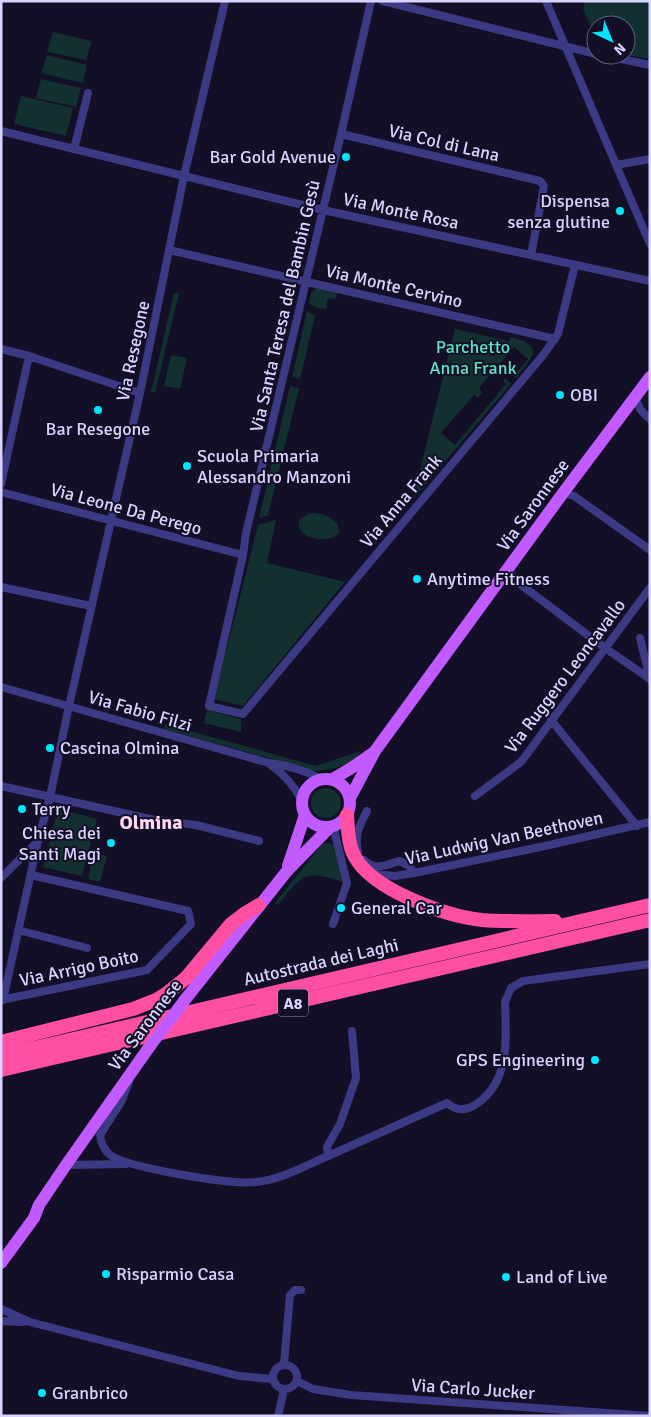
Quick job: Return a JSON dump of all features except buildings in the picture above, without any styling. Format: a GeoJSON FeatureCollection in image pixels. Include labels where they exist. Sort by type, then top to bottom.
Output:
{"type":"FeatureCollection","features":[{"type":"Feature","properties":{"kind":"highway"},"geometry":{"type":"LineString","coordinates":[[347,816],[350,845],[354,856],[365,870],[387,887],[430,907],[455,915],[481,920],[580,921]]}},
{"type":"Feature","properties":{"kind":"highway","name":"Autostrada dei Laghi"},"geometry":{"type":"LineString","coordinates":[[1,1056],[650,905]]}},
{"type":"Feature","properties":{"kind":"highway"},"geometry":{"type":"LineString","coordinates":[[1,1042],[133,1009],[156,1000],[186,978],[231,924],[259,906]]}},
{"type":"Feature","properties":{"kind":"highway","name":"Autostrada dei Laghi"},"geometry":{"type":"LineString","coordinates":[[1,1070],[650,920]]}},
{"type":"Feature","properties":{"kind":"highway"},"geometry":{"type":"LineString","coordinates":[[1,1076],[68,1057],[79,1052]]}},
{"type":"Feature","properties":{"kind":"main road","name":"Via Saronnese"},"geometry":{"type":"LineString","coordinates":[[1,1263],[34,1218],[39,1205],[66,1165],[184,1001],[287,871],[331,826],[342,821],[347,816],[350,798],[375,751],[563,492],[650,377]]}},
{"type":"Feature","properties":{"kind":"main road","name":"Via Saronnese"},"geometry":{"type":"LineString","coordinates":[[287,871],[305,815],[302,801],[308,786],[353,767],[375,751]]}},
{"type":"Feature","properties":{"kind":"main road"},"geometry":{"type":"LineString","coordinates":[[327,779],[345,788],[350,798]]}},
{"type":"Feature","properties":{"kind":"main road"},"geometry":{"type":"LineString","coordinates":[[305,815],[312,823],[319,826],[331,826]]}},
{"type":"Feature","properties":{"kind":"main road","name":"Via Saronnese"},"geometry":{"type":"LineString","coordinates":[[1,1248],[27,1213],[39,1205]]}},
{"type":"Feature","properties":{"kind":"street","name":"Via Resegone"},"geometry":{"type":"LineString","coordinates":[[2,1000],[38,841],[50,797],[140,392],[184,176],[225,1]]}},
{"type":"Feature","properties":{"kind":"street","name":"Via Santa Teresa del Bambin Gesù"},"geometry":{"type":"LineString","coordinates":[[209,706],[243,556],[246,532],[371,1]]}},
{"type":"Feature","properties":{"kind":"street"},"geometry":{"type":"LineString","coordinates":[[384,1],[586,52]]}},
{"type":"Feature","properties":{"kind":"street"},"geometry":{"type":"LineString","coordinates":[[546,1],[650,244]]}},
{"type":"Feature","properties":{"kind":"street"},"geometry":{"type":"LineString","coordinates":[[636,62],[650,65]]}},
{"type":"Feature","properties":{"kind":"street"},"geometry":{"type":"LineString","coordinates":[[74,149],[88,92]]}},
{"type":"Feature","properties":{"kind":"street","name":"Via Monte Rosa"},"geometry":{"type":"LineString","coordinates":[[1,131],[323,210],[650,280]]}},
{"type":"Feature","properties":{"kind":"street","name":"Via Col di Lana"},"geometry":{"type":"LineString","coordinates":[[341,134],[540,181],[544,186],[531,255]]}},
{"type":"Feature","properties":{"kind":"street"},"geometry":{"type":"LineString","coordinates":[[616,165],[650,159]]}},
{"type":"Feature","properties":{"kind":"street","name":"Via Monte Cervino"},"geometry":{"type":"LineString","coordinates":[[169,250],[555,339]]}},
{"type":"Feature","properties":{"kind":"street","name":"Via Anna Frank"},"geometry":{"type":"LineString","coordinates":[[209,706],[243,714],[538,362],[555,339],[560,327],[574,264]]}},
{"type":"Feature","properties":{"kind":"street"},"geometry":{"type":"LineString","coordinates":[[1,349],[29,356],[140,392]]}},
{"type":"Feature","properties":{"kind":"street"},"geometry":{"type":"LineString","coordinates":[[1,484],[29,356]]}},
{"type":"Feature","properties":{"kind":"street"},"geometry":{"type":"LineString","coordinates":[[636,395],[637,404],[644,415],[650,420]]}},
{"type":"Feature","properties":{"kind":"street","name":"Via Leone Da Perego"},"geometry":{"type":"LineString","coordinates":[[1,492],[243,556]]}},
{"type":"Feature","properties":{"kind":"street"},"geometry":{"type":"LineString","coordinates":[[563,492],[574,496],[650,550]]}},
{"type":"Feature","properties":{"kind":"street"},"geometry":{"type":"LineString","coordinates":[[508,568],[516,581],[605,648],[650,679]]}},
{"type":"Feature","properties":{"kind":"street"},"geometry":{"type":"LineString","coordinates":[[1,587],[92,606]]}},
{"type":"Feature","properties":{"kind":"street","name":"Via Ruggero Leoncavallo"},"geometry":{"type":"LineString","coordinates":[[475,796],[521,762],[650,588]]}},
{"type":"Feature","properties":{"kind":"street"},"geometry":{"type":"LineString","coordinates":[[640,638],[650,679]]}},
{"type":"Feature","properties":{"kind":"street","name":"Via Fabio Filzi"},"geometry":{"type":"LineString","coordinates":[[1,687],[327,779]]}},
{"type":"Feature","properties":{"kind":"street"},"geometry":{"type":"LineString","coordinates":[[551,720],[637,826]]}},
{"type":"Feature","properties":{"kind":"street","name":"Via Fabio Filzi"},"geometry":{"type":"LineString","coordinates":[[269,764],[286,776],[302,801]]}},
{"type":"Feature","properties":{"kind":"street"},"geometry":{"type":"LineString","coordinates":[[1,786],[150,819],[196,825],[259,841]]}},
{"type":"Feature","properties":{"kind":"street"},"geometry":{"type":"LineString","coordinates":[[366,811],[358,830],[356,843],[360,856],[366,863],[374,867],[381,867],[400,861],[409,866],[414,873]]}},
{"type":"Feature","properties":{"kind":"street","name":"Via Ludwig Van Beethoven"},"geometry":{"type":"LineString","coordinates":[[365,870],[376,876],[414,873],[650,822]]}},
{"type":"Feature","properties":{"kind":"street"},"geometry":{"type":"LineString","coordinates":[[331,826],[347,883],[332,924]]}},
{"type":"Feature","properties":{"kind":"street"},"geometry":{"type":"LineString","coordinates":[[1,878],[38,841]]}},
{"type":"Feature","properties":{"kind":"street","name":"Via Arrigo Boito"},"geometry":{"type":"LineString","coordinates":[[2,1000],[147,970],[191,924],[188,911],[31,875]]}},
{"type":"Feature","properties":{"kind":"street"},"geometry":{"type":"LineString","coordinates":[[18,930],[87,948]]}},
{"type":"Feature","properties":{"kind":"street"},"geometry":{"type":"LineString","coordinates":[[66,1165],[130,1164],[220,1181],[256,1182],[273,1178],[328,1156],[447,1103],[454,1109],[467,1109],[478,1103],[491,1090],[500,1075],[505,1058],[505,1002],[507,994],[514,985],[538,978],[650,964]]}},
{"type":"Feature","properties":{"kind":"street"},"geometry":{"type":"LineString","coordinates":[[328,1156],[327,1147],[340,1124],[356,1078],[352,1031]]}},
{"type":"Feature","properties":{"kind":"street"},"geometry":{"type":"LineString","coordinates":[[130,1164],[111,1156],[102,1146],[100,1135],[122,1102],[133,1070]]}},
{"type":"Feature","properties":{"kind":"street"},"geometry":{"type":"LineString","coordinates":[[284,1364],[290,1295],[295,1290],[301,1290]]}},
{"type":"Feature","properties":{"kind":"street"},"geometry":{"type":"LineString","coordinates":[[1,1309],[30,1322],[238,1376],[272,1379]]}},
{"type":"Feature","properties":{"kind":"street"},"geometry":{"type":"LineString","coordinates":[[1,1321],[30,1322]]}},
{"type":"Feature","properties":{"kind":"street"},"geometry":{"type":"LineString","coordinates":[[284,1364],[295,1369],[297,1381],[292,1387],[284,1390],[276,1386],[272,1379],[274,1370],[284,1364]]}},
{"type":"Feature","properties":{"kind":"street","name":"Via Carlo Jucker"},"geometry":{"type":"LineString","coordinates":[[297,1381],[313,1389],[352,1395],[612,1415],[650,1416]]}},
{"type":"Feature","properties":{"kind":"street"},"geometry":{"type":"LineString","coordinates":[[278,1416],[284,1390]]}},
{"type":"Feature","properties":{"kind":"green space"},"geometry":{"type":"Polygon","coordinates":[[[585,1],[650,1],[650,59],[636,57],[636,15],[586,15],[583,9],[585,1]]]}},
{"type":"Feature","properties":{"kind":"green space"},"geometry":{"type":"Polygon","coordinates":[[[53,32],[92,41],[86,60],[47,52],[53,32]]]}},
{"type":"Feature","properties":{"kind":"green space"},"geometry":{"type":"Polygon","coordinates":[[[47,55],[87,65],[83,83],[41,73],[47,55]]]}},
{"type":"Feature","properties":{"kind":"green space"},"geometry":{"type":"Polygon","coordinates":[[[41,79],[81,88],[76,107],[36,98],[41,79]]]}},
{"type":"Feature","properties":{"kind":"green space"},"geometry":{"type":"Polygon","coordinates":[[[21,96],[73,108],[66,136],[14,124],[21,96]]]}},
{"type":"Feature","properties":{"kind":"green space"},"geometry":{"type":"Polygon","coordinates":[[[317,287],[337,291],[336,299],[328,298],[326,309],[317,308],[309,303],[311,293],[317,287]]]}},
{"type":"Feature","properties":{"kind":"green space"},"geometry":{"type":"Polygon","coordinates":[[[174,293],[179,293],[155,393],[151,392],[174,293]]]}},
{"type":"Feature","properties":{"kind":"green space"},"geometry":{"type":"Polygon","coordinates":[[[307,311],[315,316],[300,379],[292,377],[307,311]]]}},
{"type":"Feature","properties":{"kind":"green space","name":"Parchetto Anna Frank"},"geometry":{"type":"Polygon","coordinates":[[[455,329],[509,341],[511,337],[522,340],[529,344],[533,353],[516,378],[510,372],[512,370],[516,373],[528,359],[514,347],[479,388],[482,393],[478,398],[474,395],[441,433],[455,445],[506,384],[503,380],[505,378],[511,384],[413,499],[455,329]]]}},
{"type":"Feature","properties":{"kind":"green space"},"geometry":{"type":"Polygon","coordinates":[[[171,355],[187,358],[180,389],[164,386],[171,355]]]}},
{"type":"Feature","properties":{"kind":"green space"},"geometry":{"type":"Polygon","coordinates":[[[290,386],[299,388],[268,515],[259,518],[290,386]]]}},
{"type":"Feature","properties":{"kind":"green space"},"geometry":{"type":"Polygon","coordinates":[[[309,513],[322,514],[332,519],[338,525],[339,533],[328,539],[307,536],[299,527],[299,520],[309,513]]]}},
{"type":"Feature","properties":{"kind":"green space"},"geometry":{"type":"Polygon","coordinates":[[[276,520],[267,563],[345,582],[243,706],[214,699],[258,525],[276,520]]]}},
{"type":"Feature","properties":{"kind":"green space"},"geometry":{"type":"Polygon","coordinates":[[[207,710],[241,719],[241,732],[204,723],[207,710]]]}},
{"type":"Feature","properties":{"kind":"green space"},"geometry":{"type":"Polygon","coordinates":[[[165,724],[316,766],[361,751],[347,764],[315,771],[164,729],[165,724]]]}},
{"type":"Feature","properties":{"kind":"green space"},"geometry":{"type":"Polygon","coordinates":[[[326,788],[337,792],[341,803],[337,814],[326,818],[315,814],[311,803],[315,792],[326,788]]]}},
{"type":"Feature","properties":{"kind":"green space"},"geometry":{"type":"Polygon","coordinates":[[[58,809],[97,819],[82,876],[43,867],[58,809]]]}},
{"type":"Feature","properties":{"kind":"green space"},"geometry":{"type":"Polygon","coordinates":[[[329,843],[334,846],[343,882],[319,876],[305,877],[293,887],[278,905],[275,903],[322,844],[329,843]]]}},
{"type":"Feature","properties":{"kind":"green space"},"geometry":{"type":"Polygon","coordinates":[[[93,852],[107,856],[100,882],[88,879],[93,852]]]}},
{"type":"Feature","properties":{"kind":"place","name":"Bar Gold Avenue"},"geometry":{"type":"Point","coordinates":[346,157]}},
{"type":"Feature","properties":{"kind":"place","name":"Dispensa senza glutine"},"geometry":{"type":"Point","coordinates":[620,211]}},
{"type":"Feature","properties":{"kind":"place","name":"OBI"},"geometry":{"type":"Point","coordinates":[560,395]}},
{"type":"Feature","properties":{"kind":"place","name":"Bar Resegone"},"geometry":{"type":"Point","coordinates":[98,410]}},
{"type":"Feature","properties":{"kind":"place","name":"Scuola Primaria Alessandro Manzoni"},"geometry":{"type":"Point","coordinates":[187,466]}},
{"type":"Feature","properties":{"kind":"place","name":"Anytime Fitness"},"geometry":{"type":"Point","coordinates":[417,579]}},
{"type":"Feature","properties":{"kind":"place","name":"Cascina Olmina"},"geometry":{"type":"Point","coordinates":[50,748]}},
{"type":"Feature","properties":{"kind":"place","name":"Terry"},"geometry":{"type":"Point","coordinates":[22,809]}},
{"type":"Feature","properties":{"kind":"place","name":"Chiesa dei Santi Magi"},"geometry":{"type":"Point","coordinates":[111,843]}},
{"type":"Feature","properties":{"kind":"place","name":"General Car"},"geometry":{"type":"Point","coordinates":[341,908]}},
{"type":"Feature","properties":{"kind":"place","name":"GPS Engineering"},"geometry":{"type":"Point","coordinates":[595,1060]}},
{"type":"Feature","properties":{"kind":"place","name":"Risparmio Casa"},"geometry":{"type":"Point","coordinates":[106,1274]}},
{"type":"Feature","properties":{"kind":"place","name":"Land of Live"},"geometry":{"type":"Point","coordinates":[506,1277]}},
{"type":"Feature","properties":{"kind":"place","name":"Granbrico"},"geometry":{"type":"Point","coordinates":[42,1393]}},
{"type":"Feature","properties":{"kind":"district","name":"Olmina"},"geometry":{"type":"Point","coordinates":[151,822]}}]}
